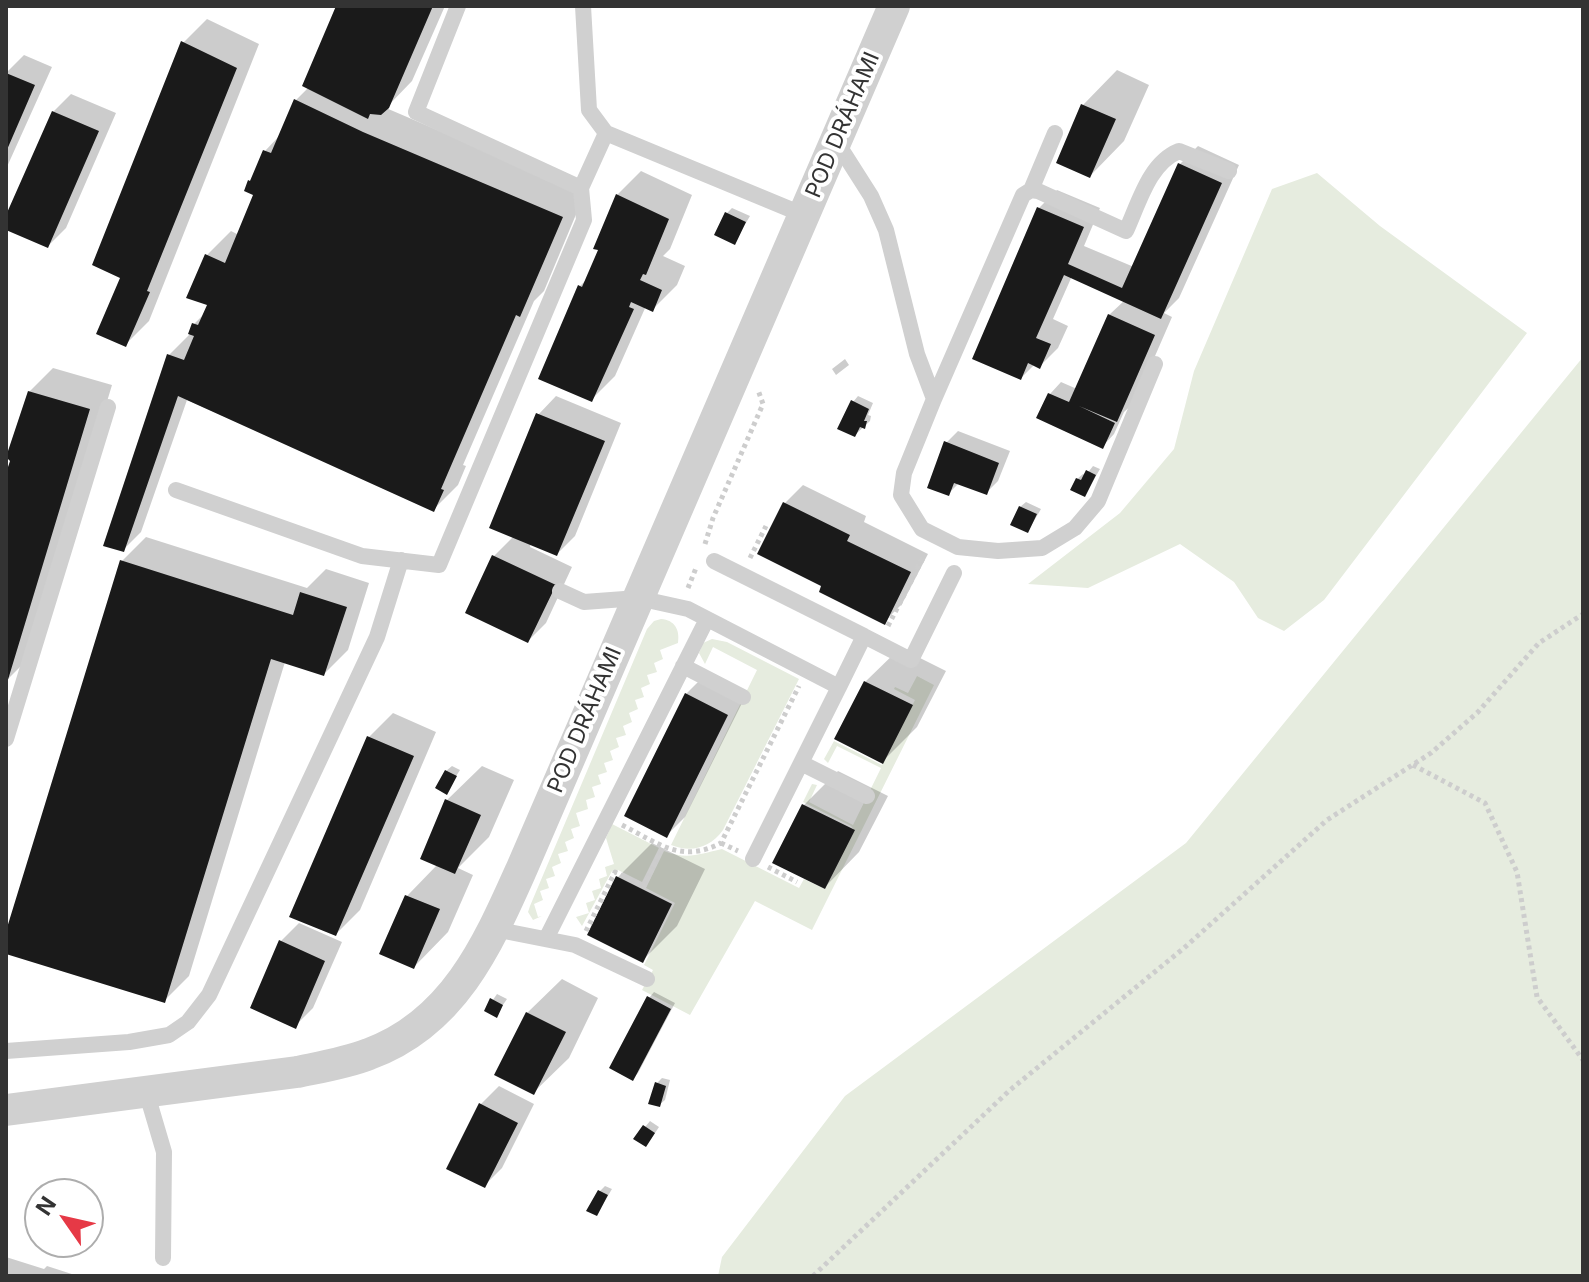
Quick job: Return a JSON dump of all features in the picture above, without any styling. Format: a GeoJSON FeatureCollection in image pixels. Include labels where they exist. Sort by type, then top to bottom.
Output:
{"type":"FeatureCollection","features":[{"type":"Feature","properties":{"kind":"street","name":"POD DRÁHAMI"},"geometry":{"type":"LineString","coordinates":[[6,1110],[338,1064],[385,1048],[425,1022],[445,1005],[463,983],[494,929],[745,356],[894,6]]}},
{"type":"Feature","properties":{"kind":"lane"},"geometry":{"type":"LineString","coordinates":[[458,6],[416,112],[581,188]]}},
{"type":"Feature","properties":{"kind":"lane"},"geometry":{"type":"LineString","coordinates":[[583,6],[589,110],[606,133],[804,215]]}},
{"type":"Feature","properties":{"kind":"lane"},"geometry":{"type":"LineString","coordinates":[[176,490],[362,556],[439,565],[584,220],[581,188],[606,133]]}},
{"type":"Feature","properties":{"kind":"lane"},"geometry":{"type":"LineString","coordinates":[[1055,133],[1031,190],[1023,195],[934,399],[904,473],[901,495],[922,529],[958,547],[998,551],[1042,548],[1075,528],[1098,501],[1155,364]]}},
{"type":"Feature","properties":{"kind":"lane"},"geometry":{"type":"LineString","coordinates":[[836,141],[871,196],[886,230],[917,354],[934,399]]}},
{"type":"Feature","properties":{"kind":"lane"},"geometry":{"type":"LineString","coordinates":[[1031,190],[1126,231],[1156,167],[1170,155],[1179,151],[1229,171]]}},
{"type":"Feature","properties":{"kind":"lane"},"geometry":{"type":"LineString","coordinates":[[6,739],[108,407]]}},
{"type":"Feature","properties":{"kind":"lane"},"geometry":{"type":"LineString","coordinates":[[6,1051],[129,1042],[169,1035],[188,1022],[209,995],[377,637],[401,560]]}},
{"type":"Feature","properties":{"kind":"lane"},"geometry":{"type":"LineString","coordinates":[[714,561],[911,660],[954,573]]}},
{"type":"Feature","properties":{"kind":"lane"},"geometry":{"type":"LineString","coordinates":[[560,591],[584,602],[638,598],[688,609],[839,687]]}},
{"type":"Feature","properties":{"kind":"lane"},"geometry":{"type":"LineString","coordinates":[[546,939],[707,619]]}},
{"type":"Feature","properties":{"kind":"lane"},"geometry":{"type":"LineString","coordinates":[[753,859],[864,636]]}},
{"type":"Feature","properties":{"kind":"lane"},"geometry":{"type":"LineString","coordinates":[[683,666],[743,697]]}},
{"type":"Feature","properties":{"kind":"lane"},"geometry":{"type":"LineString","coordinates":[[801,763],[867,796]]}},
{"type":"Feature","properties":{"kind":"lane"},"geometry":{"type":"LineString","coordinates":[[494,929],[578,946],[647,979]]}},
{"type":"Feature","properties":{"kind":"lane"},"geometry":{"type":"LineString","coordinates":[[146,1091],[164,1152],[163,1258]]}},
{"type":"Feature","properties":{"kind":"path"},"geometry":{"type":"LineString","coordinates":[[692,594],[687,588],[702,555],[713,518],[763,404],[745,356]]}},
{"type":"Feature","properties":{"kind":"path"},"geometry":{"type":"LineString","coordinates":[[813,1276],[1010,1090],[1184,948],[1327,820],[1431,753],[1478,712],[1539,643],[1583,614]]}},
{"type":"Feature","properties":{"kind":"path"},"geometry":{"type":"LineString","coordinates":[[607,817],[681,853],[695,853],[721,843],[807,671]]}},
{"type":"Feature","properties":{"kind":"path"},"geometry":{"type":"LineString","coordinates":[[1412,765],[1485,803],[1517,872],[1537,997],[1583,1060]]}},
{"type":"Feature","properties":{"kind":"path"},"geometry":{"type":"LineString","coordinates":[[578,946],[615,872],[644,886],[663,846]]}},
{"type":"Feature","properties":{"kind":"shaded area"},"geometry":{"type":"Polygon","coordinates":[[[1317,173],[1380,226],[1527,333],[1324,600],[1284,631],[1258,618],[1234,582],[1180,544],[1088,588],[1028,584],[1120,513],[1174,449],[1194,371],[1272,189],[1317,173]]]}},
{"type":"Feature","properties":{"kind":"shaded area"},"geometry":{"type":"Polygon","coordinates":[[[1583,357],[1583,1276],[718,1276],[722,1257],[845,1096],[1186,843],[1583,357]]]}},
{"type":"Feature","properties":{"kind":"shaded area"},"geometry":{"type":"Polygon","coordinates":[[[661,619],[676,626],[678,643],[660,650],[663,659],[654,663],[657,672],[647,675],[650,684],[641,688],[644,697],[635,700],[638,709],[629,713],[632,722],[623,726],[626,735],[616,738],[619,747],[610,751],[613,760],[604,763],[607,772],[598,775],[601,784],[592,787],[595,797],[586,800],[588,809],[576,813],[580,826],[571,829],[574,838],[565,842],[568,851],[558,854],[561,863],[552,867],[555,876],[546,879],[549,888],[540,891],[543,900],[534,904],[538,917],[542,916],[533,920],[528,912],[530,906],[647,629],[654,621],[661,619]]]}},
{"type":"Feature","properties":{"kind":"shaded area"},"geometry":{"type":"Polygon","coordinates":[[[712,639],[727,642],[799,679],[723,830],[706,845],[686,849],[671,845],[757,670],[713,647],[705,664],[699,653],[703,643],[712,639]]]}},
{"type":"Feature","properties":{"kind":"shaded area"},"geometry":{"type":"Polygon","coordinates":[[[917,676],[934,685],[812,930],[755,901],[690,1015],[642,990],[653,970],[644,965],[675,903],[646,888],[664,851],[687,856],[722,849],[799,888],[804,879],[825,889],[854,830],[803,802],[812,784],[817,785],[809,802],[853,825],[881,768],[837,746],[828,763],[824,759],[834,741],[882,765],[915,700],[894,689],[908,693],[917,676]]]}},
{"type":"Feature","properties":{"kind":"shaded area"},"geometry":{"type":"Polygon","coordinates":[[[612,824],[659,848],[642,882],[618,870],[612,871],[582,926],[576,917],[589,913],[586,903],[595,900],[592,891],[601,888],[599,879],[607,876],[605,867],[614,864],[606,838],[612,824]]]}},
{"type":"Feature","properties":{"kind":"building"},"geometry":{"type":"Polygon","coordinates":[[[336,6],[433,6],[389,108],[381,115],[370,114],[368,119],[302,86],[336,6]]]}},
{"type":"Feature","properties":{"kind":"building"},"geometry":{"type":"Polygon","coordinates":[[[181,41],[237,68],[126,347],[96,334],[120,278],[92,265],[181,41]]]}},
{"type":"Feature","properties":{"kind":"building"},"geometry":{"type":"Polygon","coordinates":[[[6,73],[35,85],[6,152],[6,73]]]}},
{"type":"Feature","properties":{"kind":"building"},"geometry":{"type":"Polygon","coordinates":[[[294,99],[363,132],[563,217],[520,317],[516,315],[434,512],[178,396],[124,552],[103,546],[167,354],[184,360],[194,336],[188,334],[192,323],[198,325],[207,305],[186,298],[205,254],[225,263],[253,195],[244,191],[248,180],[263,150],[271,153],[294,99]]]}},
{"type":"Feature","properties":{"kind":"building"},"geometry":{"type":"Polygon","coordinates":[[[1081,104],[1116,119],[1090,178],[1056,163],[1081,104]]]}},
{"type":"Feature","properties":{"kind":"building"},"geometry":{"type":"Polygon","coordinates":[[[52,111],[99,131],[48,248],[6,230],[6,215],[52,111]]]}},
{"type":"Feature","properties":{"kind":"building"},"geometry":{"type":"Polygon","coordinates":[[[1178,163],[1222,183],[1161,319],[1064,275],[1036,338],[1051,344],[1040,369],[1028,363],[1021,380],[972,359],[1037,207],[1084,227],[1068,264],[1122,288],[1178,163]]]}},
{"type":"Feature","properties":{"kind":"building"},"geometry":{"type":"Polygon","coordinates":[[[616,194],[669,219],[646,275],[643,274],[640,280],[662,290],[653,312],[631,302],[629,307],[634,309],[592,402],[538,379],[578,285],[582,287],[598,250],[593,249],[616,194]]]}},
{"type":"Feature","properties":{"kind":"building"},"geometry":{"type":"Polygon","coordinates":[[[725,212],[746,222],[735,245],[714,235],[725,212]]]}},
{"type":"Feature","properties":{"kind":"building"},"geometry":{"type":"Polygon","coordinates":[[[1108,314],[1155,335],[1117,422],[1079,406],[1115,423],[1103,449],[1036,418],[1048,393],[1069,402],[1108,314]]]}},
{"type":"Feature","properties":{"kind":"building"},"geometry":{"type":"Polygon","coordinates":[[[28,391],[90,409],[7,683],[6,473],[10,461],[6,457],[28,391]]]}},
{"type":"Feature","properties":{"kind":"building"},"geometry":{"type":"Polygon","coordinates":[[[851,400],[869,409],[864,421],[867,421],[865,429],[860,427],[855,437],[837,429],[851,400]]]}},
{"type":"Feature","properties":{"kind":"building"},"geometry":{"type":"Polygon","coordinates":[[[536,413],[605,441],[557,556],[489,528],[536,413]]]}},
{"type":"Feature","properties":{"kind":"building"},"geometry":{"type":"Polygon","coordinates":[[[944,441],[999,463],[987,495],[954,483],[949,496],[927,488],[944,441]]]}},
{"type":"Feature","properties":{"kind":"building"},"geometry":{"type":"Polygon","coordinates":[[[1086,470],[1096,475],[1085,497],[1070,490],[1076,478],[1081,480],[1086,470]]]}},
{"type":"Feature","properties":{"kind":"building"},"geometry":{"type":"Polygon","coordinates":[[[783,502],[850,535],[847,541],[911,572],[885,625],[819,592],[821,586],[757,554],[783,502]]]}},
{"type":"Feature","properties":{"kind":"building"},"geometry":{"type":"Polygon","coordinates":[[[1019,506],[1037,514],[1028,533],[1010,525],[1019,506]]]}},
{"type":"Feature","properties":{"kind":"building"},"geometry":{"type":"Polygon","coordinates":[[[492,555],[556,585],[528,643],[465,613],[492,555]]]}},
{"type":"Feature","properties":{"kind":"building"},"geometry":{"type":"Polygon","coordinates":[[[120,560],[293,615],[300,592],[347,607],[324,676],[271,659],[165,1003],[6,954],[6,931],[120,560]]]}},
{"type":"Feature","properties":{"kind":"building"},"geometry":{"type":"Polygon","coordinates":[[[864,681],[913,705],[883,764],[834,739],[864,681]]]}},
{"type":"Feature","properties":{"kind":"building"},"geometry":{"type":"Polygon","coordinates":[[[685,693],[728,715],[667,838],[624,816],[685,693]]]}},
{"type":"Feature","properties":{"kind":"building"},"geometry":{"type":"Polygon","coordinates":[[[367,736],[414,756],[336,936],[289,917],[367,736]]]}},
{"type":"Feature","properties":{"kind":"building"},"geometry":{"type":"Polygon","coordinates":[[[445,770],[457,776],[447,795],[435,788],[445,770]]]}},
{"type":"Feature","properties":{"kind":"building"},"geometry":{"type":"Polygon","coordinates":[[[445,799],[481,815],[455,874],[420,859],[445,799]]]}},
{"type":"Feature","properties":{"kind":"building"},"geometry":{"type":"Polygon","coordinates":[[[802,804],[855,830],[825,889],[772,863],[802,804]]]}},
{"type":"Feature","properties":{"kind":"building"},"geometry":{"type":"Polygon","coordinates":[[[616,876],[672,904],[643,963],[587,935],[616,876]]]}},
{"type":"Feature","properties":{"kind":"building"},"geometry":{"type":"Polygon","coordinates":[[[405,895],[440,909],[414,969],[379,954],[405,895]]]}},
{"type":"Feature","properties":{"kind":"building"},"geometry":{"type":"Polygon","coordinates":[[[279,940],[325,961],[296,1029],[250,1008],[279,940]]]}},
{"type":"Feature","properties":{"kind":"building"},"geometry":{"type":"Polygon","coordinates":[[[647,996],[671,1009],[633,1081],[609,1068],[647,996]]]}},
{"type":"Feature","properties":{"kind":"building"},"geometry":{"type":"Polygon","coordinates":[[[490,998],[503,1005],[497,1018],[484,1011],[490,998]]]}},
{"type":"Feature","properties":{"kind":"building"},"geometry":{"type":"Polygon","coordinates":[[[526,1012],[566,1032],[534,1095],[494,1075],[526,1012]]]}},
{"type":"Feature","properties":{"kind":"building"},"geometry":{"type":"Polygon","coordinates":[[[655,1082],[666,1086],[660,1107],[648,1104],[655,1082]]]}},
{"type":"Feature","properties":{"kind":"building"},"geometry":{"type":"Polygon","coordinates":[[[479,1103],[518,1123],[485,1188],[446,1169],[479,1103]]]}},
{"type":"Feature","properties":{"kind":"building"},"geometry":{"type":"Polygon","coordinates":[[[643,1125],[655,1133],[646,1147],[633,1139],[643,1125]]]}},
{"type":"Feature","properties":{"kind":"building"},"geometry":{"type":"Polygon","coordinates":[[[598,1190],[608,1195],[597,1216],[586,1211],[598,1190]]]}}]}
